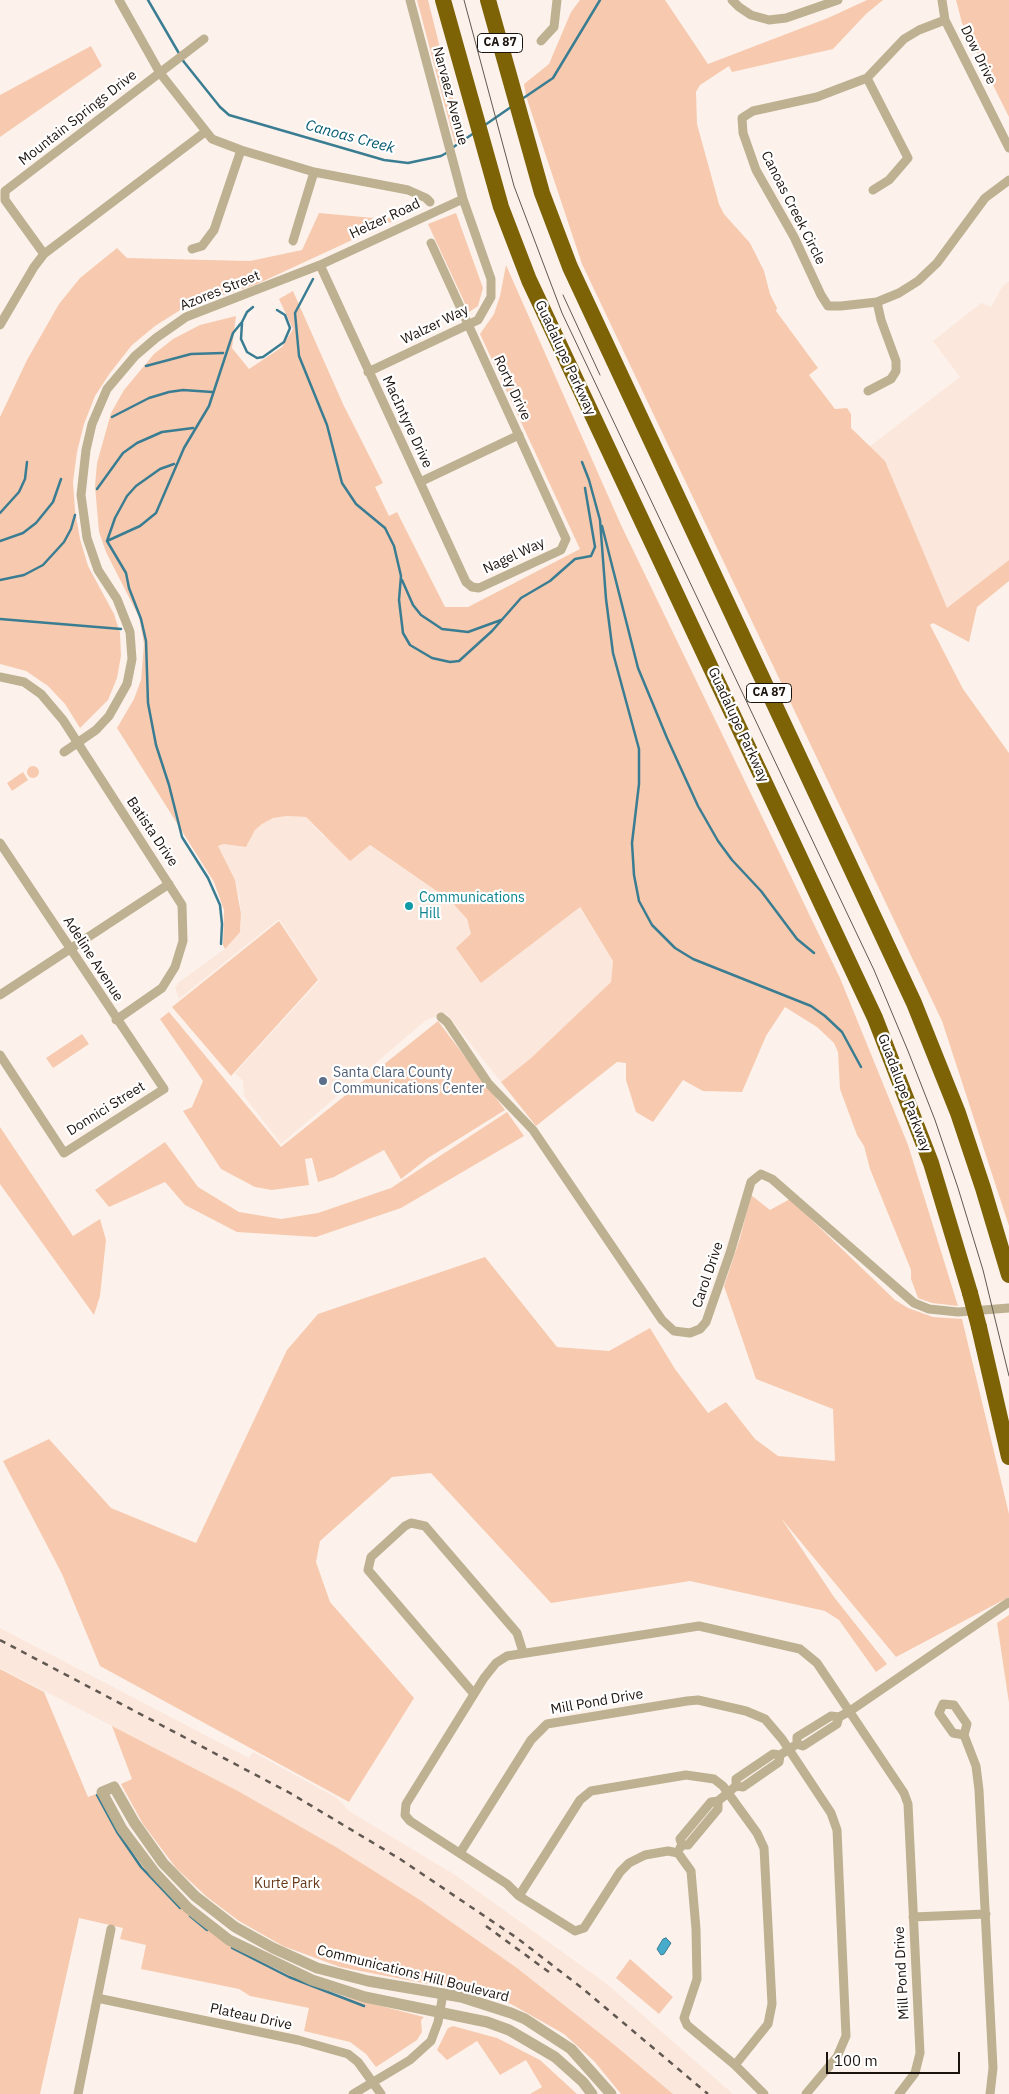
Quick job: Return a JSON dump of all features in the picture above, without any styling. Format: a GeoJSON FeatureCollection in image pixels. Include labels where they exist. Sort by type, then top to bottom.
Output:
{"type":"FeatureCollection","features":[{"type":"Feature","properties":{"kind":"highway","name":"Guadalupe Parkway"},"geometry":{"type":"LineString","coordinates":[[443,0],[486,156],[515,244],[545,316],[875,1018],[905,1091],[934,1172],[970,1293],[1009,1457]]}},
{"type":"Feature","properties":{"kind":"highway","name":"CA 87"},"geometry":{"type":"LineString","coordinates":[[488,0],[542,194],[581,292],[881,930],[945,1076],[980,1178],[1009,1275]]}},
{"type":"Feature","properties":{"kind":"street"},"geometry":{"type":"LineString","coordinates":[[119,0],[160,73],[205,132],[212,138],[241,150],[314,172],[408,190],[426,198],[430,202]]}},
{"type":"Feature","properties":{"kind":"street","name":"Narvaez Avenue"},"geometry":{"type":"LineString","coordinates":[[410,0],[463,199]]}},
{"type":"Feature","properties":{"kind":"street"},"geometry":{"type":"LineString","coordinates":[[541,41],[554,27],[556,0]]}},
{"type":"Feature","properties":{"kind":"street"},"geometry":{"type":"LineString","coordinates":[[732,0],[738,7],[751,15],[769,20],[786,18],[838,0]]}},
{"type":"Feature","properties":{"kind":"street","name":"Dow Drive"},"geometry":{"type":"LineString","coordinates":[[942,0],[945,20],[1009,148]]}},
{"type":"Feature","properties":{"kind":"street","name":"Canoas Creek Circle"},"geometry":{"type":"LineString","coordinates":[[945,20],[919,30],[904,39],[867,78],[817,97],[753,111],[742,118],[743,133],[756,170],[794,237],[821,296],[828,306],[877,302],[899,294],[918,281],[937,263],[947,246],[985,198],[1009,180]]}},
{"type":"Feature","properties":{"kind":"street","name":"Mountain Springs Drive"},"geometry":{"type":"LineString","coordinates":[[44,254],[5,200],[5,192],[204,39]]}},
{"type":"Feature","properties":{"kind":"street"},"geometry":{"type":"LineString","coordinates":[[867,78],[908,158],[889,180],[872,190]]}},
{"type":"Feature","properties":{"kind":"street"},"geometry":{"type":"LineString","coordinates":[[0,325],[34,267],[44,254],[205,132]]}},
{"type":"Feature","properties":{"kind":"street"},"geometry":{"type":"LineString","coordinates":[[192,249],[202,246],[214,230],[241,150]]}},
{"type":"Feature","properties":{"kind":"street"},"geometry":{"type":"LineString","coordinates":[[293,241],[314,172]]}},
{"type":"Feature","properties":{"kind":"street","name":"Helzer Road"},"geometry":{"type":"LineString","coordinates":[[320,265],[463,199]]}},
{"type":"Feature","properties":{"kind":"street","name":"Walzer Way"},"geometry":{"type":"LineString","coordinates":[[368,372],[478,320],[488,306],[492,288],[491,279],[463,199]]}},
{"type":"Feature","properties":{"kind":"street","name":"Rorty Drive"},"geometry":{"type":"LineString","coordinates":[[431,243],[467,325],[566,535],[566,544]]}},
{"type":"Feature","properties":{"kind":"street","name":"MacIntyre Drive"},"geometry":{"type":"LineString","coordinates":[[320,265],[466,582],[472,588]]}},
{"type":"Feature","properties":{"kind":"street","name":"Azores Street"},"geometry":{"type":"LineString","coordinates":[[64,752],[96,730],[114,708],[127,684],[132,659],[130,632],[117,599],[98,570],[87,538],[81,495],[86,450],[92,424],[107,389],[142,350],[186,317],[320,265]]}},
{"type":"Feature","properties":{"kind":"street"},"geometry":{"type":"LineString","coordinates":[[868,391],[891,379],[896,370],[896,361],[881,320],[877,302]]}},
{"type":"Feature","properties":{"kind":"street"},"geometry":{"type":"LineString","coordinates":[[420,482],[519,435]]}},
{"type":"Feature","properties":{"kind":"street","name":"Nagel Way"},"geometry":{"type":"LineString","coordinates":[[472,588],[479,588],[498,580],[561,550],[566,544]]}},
{"type":"Feature","properties":{"kind":"street","name":"Batista Drive"},"geometry":{"type":"LineString","coordinates":[[0,676],[24,682],[41,694],[63,720],[182,905],[183,923],[180,953],[175,967],[162,988],[116,1020]]}},
{"type":"Feature","properties":{"kind":"street","name":"Adeline Avenue"},"geometry":{"type":"LineString","coordinates":[[0,844],[116,1020],[164,1089]]}},
{"type":"Feature","properties":{"kind":"street"},"geometry":{"type":"LineString","coordinates":[[0,995],[169,884]]}},
{"type":"Feature","properties":{"kind":"street","name":"Carol Drive"},"geometry":{"type":"LineString","coordinates":[[441,1017],[447,1022],[488,1082],[533,1130],[662,1320],[674,1331],[690,1333],[700,1329],[706,1322],[730,1253],[750,1182],[761,1174],[772,1179],[914,1303],[929,1309],[958,1312],[1009,1308]]}},
{"type":"Feature","properties":{"kind":"street","name":"Donnici Street"},"geometry":{"type":"LineString","coordinates":[[0,1055],[64,1153],[164,1089]]}},
{"type":"Feature","properties":{"kind":"street"},"geometry":{"type":"LineString","coordinates":[[474,1694],[368,1570],[371,1557],[405,1526],[411,1522],[425,1526],[517,1633],[523,1652]]}},
{"type":"Feature","properties":{"kind":"street"},"geometry":{"type":"LineString","coordinates":[[764,2094],[735,2065],[687,2025],[684,2018],[697,1979],[696,1929],[691,1871],[680,1849],[680,1839],[711,1802],[718,1801],[736,1786],[736,1779],[773,1754],[780,1755],[797,1744],[803,1746],[837,1724],[839,1717],[1009,1602]]}},
{"type":"Feature","properties":{"kind":"street","name":"Mill Pond Drive"},"geometry":{"type":"LineString","coordinates":[[680,1849],[645,1855],[629,1863],[620,1872],[587,1923],[580,1930],[567,1928],[519,1896],[507,1884],[410,1822],[405,1815],[405,1807],[474,1694],[496,1663],[507,1656],[699,1626],[807,1653],[817,1663],[850,1711],[904,1793],[908,1804],[920,2059],[915,2073],[899,2094]]}},
{"type":"Feature","properties":{"kind":"street","name":"Mill Pond Drive"},"geometry":{"type":"LineString","coordinates":[[460,1853],[536,1734],[547,1724],[698,1700],[758,1715],[772,1726],[835,1821],[838,1844],[846,2036],[837,2056],[806,2094]]}},
{"type":"Feature","properties":{"kind":"street"},"geometry":{"type":"LineString","coordinates":[[964,1735],[953,1733],[941,1716],[939,1713],[941,1701],[954,1705],[967,1724],[964,1735],[976,1766],[979,1790],[994,2068],[990,2094]]}},
{"type":"Feature","properties":{"kind":"street"},"geometry":{"type":"LineString","coordinates":[[519,1896],[580,1800],[592,1791],[602,1787],[686,1775],[714,1779],[729,1793],[757,1833],[764,1848],[772,2004],[768,2024],[735,2065]]}},
{"type":"Feature","properties":{"kind":"street","name":"Communications Hill Boulevard"},"geometry":{"type":"LineString","coordinates":[[592,2094],[583,2082],[555,2057],[510,2030],[487,2022],[365,1997],[312,1980],[229,1940],[188,1908],[155,1873],[122,1829],[102,1792],[114,1787],[134,1822],[163,1863],[195,1896],[235,1927],[273,1948],[317,1968],[368,1981],[444,1994],[494,2006],[525,2019],[571,2049],[611,2094]]}},
{"type":"Feature","properties":{"kind":"street"},"geometry":{"type":"LineString","coordinates":[[913,1917],[986,1914]]}},
{"type":"Feature","properties":{"kind":"street"},"geometry":{"type":"LineString","coordinates":[[78,2094],[111,1929]]}},
{"type":"Feature","properties":{"kind":"street"},"geometry":{"type":"LineString","coordinates":[[353,2094],[410,2060],[431,2041],[444,1994]]}},
{"type":"Feature","properties":{"kind":"street","name":"Plateau Drive"},"geometry":{"type":"LineString","coordinates":[[97,1998],[325,2047],[348,2054],[358,2062],[381,2094]]}},
{"type":"Feature","properties":{"kind":"shaded area"},"geometry":{"type":"Polygon","coordinates":[[[1009,281],[1009,560],[947,609],[885,461],[869,447],[960,377],[933,341],[981,303],[991,307],[1002,287],[1009,281]]]}},
{"type":"Feature","properties":{"kind":"shaded area"},"geometry":{"type":"Polygon","coordinates":[[[287,816],[306,817],[323,836],[369,845],[461,909],[470,927],[481,983],[579,907],[613,961],[611,982],[530,1059],[501,1082],[446,1013],[426,1020],[281,1144],[244,1096],[243,1081],[235,1073],[319,981],[282,923],[279,919],[179,999],[175,988],[179,982],[225,949],[241,927],[240,900],[235,880],[218,846],[222,844],[246,847],[255,830],[262,824],[273,818],[287,816]]]}},
{"type":"Feature","properties":{"kind":"shaded area"},"geometry":{"type":"Polygon","coordinates":[[[0,1628],[249,1758],[253,1752],[337,1798],[349,1811],[455,1875],[607,1984],[733,2094],[673,2094],[517,1968],[420,1900],[336,1847],[238,1791],[0,1668],[0,1628]]]}},
{"type":"Feature","properties":{"kind":"green space"},"geometry":{"type":"Polygon","coordinates":[[[417,0],[428,0],[460,125],[455,144],[417,0]]]}},
{"type":"Feature","properties":{"kind":"green space"},"geometry":{"type":"Polygon","coordinates":[[[580,0],[665,0],[708,64],[828,18],[867,0],[883,0],[866,14],[833,49],[732,72],[729,66],[700,85],[696,92],[697,124],[719,204],[724,214],[750,243],[764,271],[770,294],[777,308],[776,311],[818,368],[809,375],[835,409],[847,408],[851,414],[851,428],[885,461],[947,608],[1009,560],[1009,581],[977,607],[969,642],[933,623],[930,625],[963,689],[1009,753],[1009,1226],[942,1021],[582,264],[526,96],[524,84],[549,64],[571,12],[580,0]]]}},
{"type":"Feature","properties":{"kind":"green space"},"geometry":{"type":"Polygon","coordinates":[[[956,0],[1009,0],[1009,117],[962,23],[956,0]]]}},
{"type":"Feature","properties":{"kind":"green space"},"geometry":{"type":"Polygon","coordinates":[[[91,46],[102,66],[0,137],[0,95],[91,46]]]}},
{"type":"Feature","properties":{"kind":"green space"},"geometry":{"type":"Polygon","coordinates":[[[319,213],[385,219],[406,215],[255,285],[185,307],[155,326],[132,345],[95,396],[84,424],[77,452],[73,482],[75,510],[80,539],[88,566],[114,614],[120,633],[121,656],[117,678],[108,700],[80,728],[65,704],[48,686],[26,671],[0,664],[0,417],[27,360],[59,304],[80,278],[117,248],[127,258],[250,261],[302,250],[319,213]]]}},
{"type":"Feature","properties":{"kind":"green space"},"geometry":{"type":"Polygon","coordinates":[[[456,213],[483,288],[478,306],[469,312],[428,224],[456,213]]]}},
{"type":"Feature","properties":{"kind":"green space"},"geometry":{"type":"Polygon","coordinates":[[[506,265],[621,525],[840,978],[908,1145],[958,1306],[932,1303],[918,1298],[911,1279],[911,1270],[870,1169],[864,1146],[857,1135],[840,1089],[838,1052],[834,1043],[817,1027],[785,1007],[766,1036],[742,1092],[703,1091],[683,1080],[653,1122],[636,1112],[626,1080],[626,1063],[617,1062],[536,1126],[501,1082],[530,1059],[611,982],[613,961],[580,907],[481,983],[456,948],[471,934],[467,919],[451,901],[370,845],[350,861],[306,817],[287,816],[273,818],[262,824],[255,830],[246,847],[223,844],[218,846],[235,880],[241,914],[240,932],[225,949],[223,945],[224,910],[214,882],[117,728],[134,699],[141,680],[144,644],[139,617],[106,552],[99,532],[95,486],[97,463],[111,413],[124,390],[154,354],[173,339],[200,325],[236,316],[232,348],[249,369],[282,347],[293,329],[279,299],[293,291],[343,404],[383,483],[375,487],[389,516],[397,512],[445,607],[468,607],[580,549],[480,334],[494,314],[500,296],[506,265]]]}},
{"type":"Feature","properties":{"kind":"green space"},"geometry":{"type":"Polygon","coordinates":[[[33,766],[39,772],[33,778],[27,772],[33,766]]]}},
{"type":"Feature","properties":{"kind":"green space"},"geometry":{"type":"Polygon","coordinates":[[[23,772],[28,780],[12,791],[7,783],[23,772]]]}},
{"type":"Feature","properties":{"kind":"green space"},"geometry":{"type":"Polygon","coordinates":[[[279,921],[318,980],[231,1076],[172,1007],[279,921]]]}},
{"type":"Feature","properties":{"kind":"green space"},"geometry":{"type":"Polygon","coordinates":[[[169,1012],[281,1147],[438,1021],[505,1110],[428,1158],[401,1179],[384,1150],[334,1177],[318,1182],[312,1158],[305,1159],[309,1185],[272,1190],[255,1187],[221,1169],[183,1111],[192,1107],[203,1081],[160,1019],[169,1012]]]}},
{"type":"Feature","properties":{"kind":"green space"},"geometry":{"type":"Polygon","coordinates":[[[82,1034],[89,1044],[53,1068],[46,1058],[82,1034]]]}},
{"type":"Feature","properties":{"kind":"green space"},"geometry":{"type":"Polygon","coordinates":[[[507,1112],[524,1136],[401,1208],[316,1237],[237,1232],[185,1205],[165,1182],[109,1207],[95,1190],[165,1142],[198,1187],[239,1212],[281,1219],[318,1213],[391,1188],[507,1112]]]}},
{"type":"Feature","properties":{"kind":"green space"},"geometry":{"type":"Polygon","coordinates":[[[0,1127],[73,1236],[100,1219],[106,1240],[100,1296],[94,1315],[0,1184],[0,1127]]]}},
{"type":"Feature","properties":{"kind":"green space"},"geometry":{"type":"Polygon","coordinates":[[[751,1195],[770,1210],[790,1199],[895,1300],[908,1308],[933,1317],[962,1319],[1009,1514],[1009,1597],[896,1657],[781,1518],[834,1597],[887,1664],[876,1672],[839,1620],[825,1611],[690,1581],[551,1603],[431,1473],[392,1477],[320,1541],[316,1562],[330,1602],[414,1698],[349,1802],[100,1666],[62,1574],[3,1461],[49,1439],[111,1508],[196,1543],[287,1350],[318,1314],[485,1257],[557,1347],[609,1351],[650,1328],[675,1369],[708,1413],[726,1402],[755,1439],[778,1456],[835,1461],[833,1409],[756,1379],[724,1286],[740,1238],[751,1195]]]}},
{"type":"Feature","properties":{"kind":"green space"},"geometry":{"type":"Polygon","coordinates":[[[1009,1615],[1009,1703],[997,1623],[1009,1615]]]}},
{"type":"Feature","properties":{"kind":"green space"},"geometry":{"type":"Polygon","coordinates":[[[0,1669],[44,1692],[88,1797],[99,1793],[148,1871],[240,1950],[276,1969],[338,1995],[424,2017],[421,2020],[422,2032],[417,2040],[376,2067],[366,2054],[350,2042],[304,2031],[309,2008],[250,1996],[239,1989],[141,1969],[146,1945],[120,1939],[123,1928],[79,1918],[40,2094],[0,2094],[0,1669]]]}},
{"type":"Feature","properties":{"kind":"green space","name":"Kurte Park"},"geometry":{"type":"Polygon","coordinates":[[[112,1726],[238,1791],[336,1847],[420,1900],[517,1968],[673,2094],[621,2094],[594,2061],[564,2034],[511,2004],[464,1991],[340,1967],[283,1946],[239,1921],[207,1897],[176,1868],[143,1824],[121,1784],[132,1779],[112,1726]]]}},
{"type":"Feature","properties":{"kind":"green space"},"geometry":{"type":"Polygon","coordinates":[[[630,1959],[673,1997],[659,2014],[616,1978],[630,1959]]]}},
{"type":"Feature","properties":{"kind":"green space"},"geometry":{"type":"Polygon","coordinates":[[[453,2026],[497,2038],[540,2060],[577,2094],[530,2094],[542,2087],[526,2060],[500,2075],[477,2041],[447,2060],[437,2050],[448,2028],[453,2026]]]}},
{"type":"Feature","properties":{"kind":"water"},"geometry":{"type":"Polygon","coordinates":[[[666,1938],[671,1943],[664,1954],[661,1955],[657,1949],[663,1939],[666,1938]]]}},
{"type":"Feature","properties":{"kind":"waterway","name":"Canoas Creek"},"geometry":{"type":"LineString","coordinates":[[148,0],[184,62],[220,107],[229,115],[384,160],[408,163],[441,156],[448,152]]}},
{"type":"Feature","properties":{"kind":"waterway","name":"Canoas Creek"},"geometry":{"type":"LineString","coordinates":[[522,99],[553,78],[600,0]]}},
{"type":"Feature","properties":{"kind":"waterway","name":"Canoas Creek"},"geometry":{"type":"LineString","coordinates":[[485,125],[511,107]]}},
{"type":"Feature","properties":{"kind":"waterway","name":"Canoas Creek"},"geometry":{"type":"LineString","coordinates":[[452,148],[474,133]]}},
{"type":"Feature","properties":{"kind":"waterway"},"geometry":{"type":"LineString","coordinates":[[313,279],[295,313],[299,356],[327,425],[342,483],[356,504],[385,528],[394,546],[401,576],[399,600],[403,633],[410,645],[432,658],[450,662],[459,661],[492,631],[521,598],[550,581],[575,559],[591,556],[595,547],[585,488]]}},
{"type":"Feature","properties":{"kind":"waterway"},"geometry":{"type":"LineString","coordinates":[[107,541],[140,526],[156,513],[184,448],[209,406],[233,333],[247,312],[253,307]]}},
{"type":"Feature","properties":{"kind":"waterway"},"geometry":{"type":"LineString","coordinates":[[242,323],[241,339],[247,352],[257,358],[263,357],[284,342],[290,328],[285,315],[277,310]]}},
{"type":"Feature","properties":{"kind":"waterway"},"geometry":{"type":"LineString","coordinates":[[146,366],[191,354],[223,353]]}},
{"type":"Feature","properties":{"kind":"waterway"},"geometry":{"type":"LineString","coordinates":[[112,417],[149,398],[169,392],[183,390],[212,392]]}},
{"type":"Feature","properties":{"kind":"waterway"},"geometry":{"type":"LineString","coordinates":[[97,489],[123,453],[137,443],[162,432],[193,428]]}},
{"type":"Feature","properties":{"kind":"waterway"},"geometry":{"type":"LineString","coordinates":[[0,513],[19,492],[25,479],[27,462]]}},
{"type":"Feature","properties":{"kind":"waterway"},"geometry":{"type":"LineString","coordinates":[[582,462],[600,520]]}},
{"type":"Feature","properties":{"kind":"waterway"},"geometry":{"type":"LineString","coordinates":[[107,541],[115,518],[127,496],[136,486],[160,469],[174,464]]}},
{"type":"Feature","properties":{"kind":"waterway"},"geometry":{"type":"LineString","coordinates":[[0,541],[23,533],[36,523],[53,502],[61,479]]}},
{"type":"Feature","properties":{"kind":"waterway"},"geometry":{"type":"LineString","coordinates":[[0,580],[24,575],[43,565],[64,542],[71,529],[75,515]]}},
{"type":"Feature","properties":{"kind":"waterway"},"geometry":{"type":"LineString","coordinates":[[600,520],[606,599],[613,653],[639,749],[639,784],[632,843],[634,875],[639,901],[652,925],[675,948],[693,959],[811,1006],[825,1016],[842,1032],[861,1067]]}},
{"type":"Feature","properties":{"kind":"waterway"},"geometry":{"type":"LineString","coordinates":[[602,526],[638,668],[698,806],[718,841],[732,860],[761,891],[797,939],[814,953]]}},
{"type":"Feature","properties":{"kind":"waterway"},"geometry":{"type":"LineString","coordinates":[[107,541],[126,573],[129,588],[141,619],[146,641],[148,703],[156,745],[169,785],[182,837],[208,878],[220,905],[222,924],[221,944]]}},
{"type":"Feature","properties":{"kind":"waterway"},"geometry":{"type":"LineString","coordinates":[[402,580],[413,605],[421,615],[442,629],[468,632],[501,620]]}},
{"type":"Feature","properties":{"kind":"waterway"},"geometry":{"type":"LineString","coordinates":[[0,619],[121,629]]}},
{"type":"Feature","properties":{"kind":"waterway"},"geometry":{"type":"LineString","coordinates":[[97,1795],[117,1832],[141,1867],[180,1908]]}},
{"type":"Feature","properties":{"kind":"waterway"},"geometry":{"type":"LineString","coordinates":[[190,1916],[207,1930]]}},
{"type":"Feature","properties":{"kind":"waterway"},"geometry":{"type":"LineString","coordinates":[[232,1948],[289,1977],[364,2006]]}},
{"type":"Feature","properties":{"kind":"tram line"},"geometry":{"type":"LineString","coordinates":[[464,0],[514,186],[562,313],[874,970],[908,1051],[935,1120],[958,1188],[983,1270],[1009,1376]]}},
{"type":"Feature","properties":{"kind":"tram line"},"geometry":{"type":"LineString","coordinates":[[563,295],[600,375]]}},
{"type":"Feature","properties":{"kind":"railway"},"geometry":{"type":"LineString","coordinates":[[0,1640],[290,1793],[400,1859],[517,1938],[582,1988],[708,2094]]}},
{"type":"Feature","properties":{"kind":"railway"},"geometry":{"type":"LineString","coordinates":[[486,1926],[553,1975]]}},
{"type":"Feature","properties":{"kind":"place","name":"Communications Hill"},"geometry":{"type":"Point","coordinates":[409,906]}},
{"type":"Feature","properties":{"kind":"place","name":"Santa Clara County Communications Center"},"geometry":{"type":"Point","coordinates":[323,1081]}}]}
